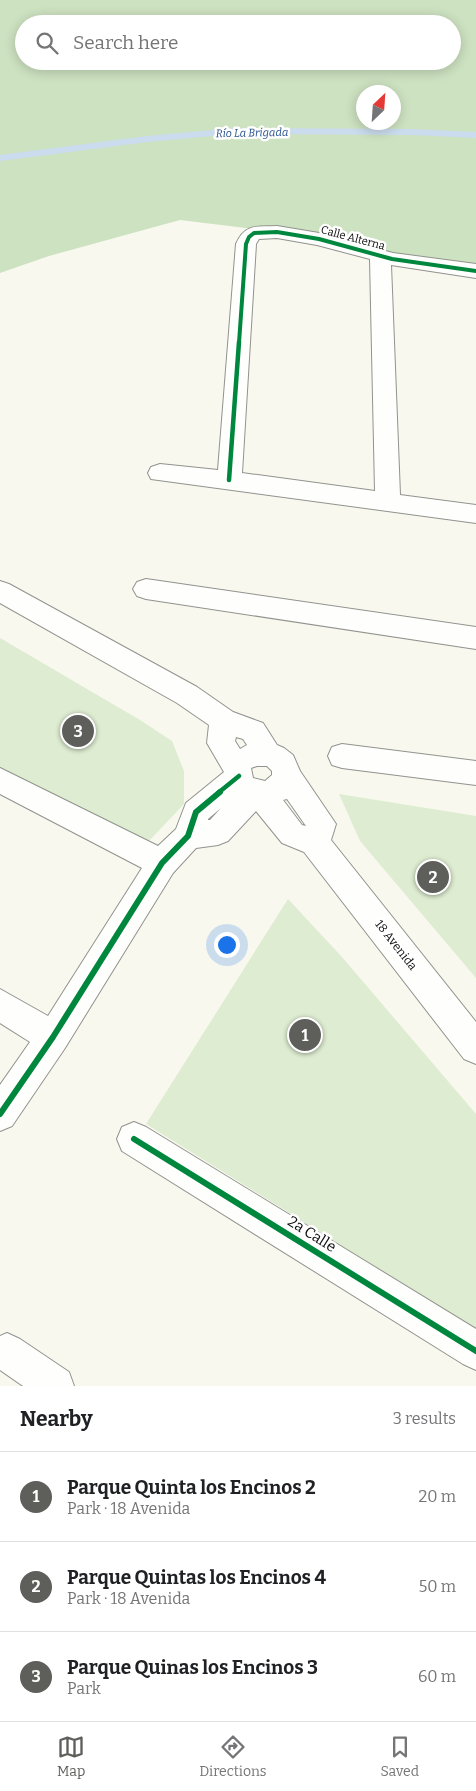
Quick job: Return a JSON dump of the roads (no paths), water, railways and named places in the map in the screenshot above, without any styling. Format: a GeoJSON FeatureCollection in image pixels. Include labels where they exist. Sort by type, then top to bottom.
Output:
{"type":"FeatureCollection","features":[{"type":"Feature","properties":{"kind":"street","name":"Calle Alterna"},"geometry":{"type":"LineString","coordinates":[[229,480],[246,244],[249,237],[254,233],[263,231],[319,239],[380,256],[476,271]]}},
{"type":"Feature","properties":{"kind":"street"},"geometry":{"type":"LineString","coordinates":[[380,256],[388,503]]}},
{"type":"Feature","properties":{"kind":"street"},"geometry":{"type":"LineString","coordinates":[[160,473],[229,480],[476,514]]}},
{"type":"Feature","properties":{"kind":"street"},"geometry":{"type":"LineString","coordinates":[[146,589],[476,638]]}},
{"type":"Feature","properties":{"kind":"street"},"geometry":{"type":"LineString","coordinates":[[0,591],[188,695],[223,720],[253,731],[268,754]]}},
{"type":"Feature","properties":{"kind":"street"},"geometry":{"type":"LineString","coordinates":[[223,720],[221,743],[248,783],[292,834],[315,844],[321,824],[287,775]]}},
{"type":"Feature","properties":{"kind":"street"},"geometry":{"type":"LineString","coordinates":[[0,1114],[53,1037],[162,863],[188,836],[218,832],[248,783],[243,761],[249,756],[259,753],[268,754],[282,761],[286,768],[286,780],[278,789],[248,783]]}},
{"type":"Feature","properties":{"kind":"street"},"geometry":{"type":"LineString","coordinates":[[342,756],[476,772]]}},
{"type":"Feature","properties":{"kind":"street"},"geometry":{"type":"LineString","coordinates":[[0,780],[162,863]]}},
{"type":"Feature","properties":{"kind":"street","name":"18 Avenida"},"geometry":{"type":"LineString","coordinates":[[315,844],[476,1048]]}},
{"type":"Feature","properties":{"kind":"street"},"geometry":{"type":"LineString","coordinates":[[0,1005],[53,1037]]}},
{"type":"Feature","properties":{"kind":"street","name":"2a Calle"},"geometry":{"type":"LineString","coordinates":[[134,1139],[476,1351]]}},
{"type":"Feature","properties":{"kind":"street"},"geometry":{"type":"LineString","coordinates":[[7,1352],[55,1386]]}},
{"type":"Feature","properties":{"kind":"waterway","name":"Río La Brigada"},"geometry":{"type":"LineString","coordinates":[[0,158],[147,139],[235,131],[412,132],[476,135]]}},
{"type":"Feature","properties":{"kind":"place","name":"Parque Quinas los Encinos 3"},"geometry":{"type":"Point","coordinates":[78,731]}},
{"type":"Feature","properties":{"kind":"place","name":"Parque Quintas los Encinos 4"},"geometry":{"type":"Point","coordinates":[433,877]}},
{"type":"Feature","properties":{"kind":"place","name":"Parque Quinta los Encinos 2"},"geometry":{"type":"Point","coordinates":[305,1035]}}]}
